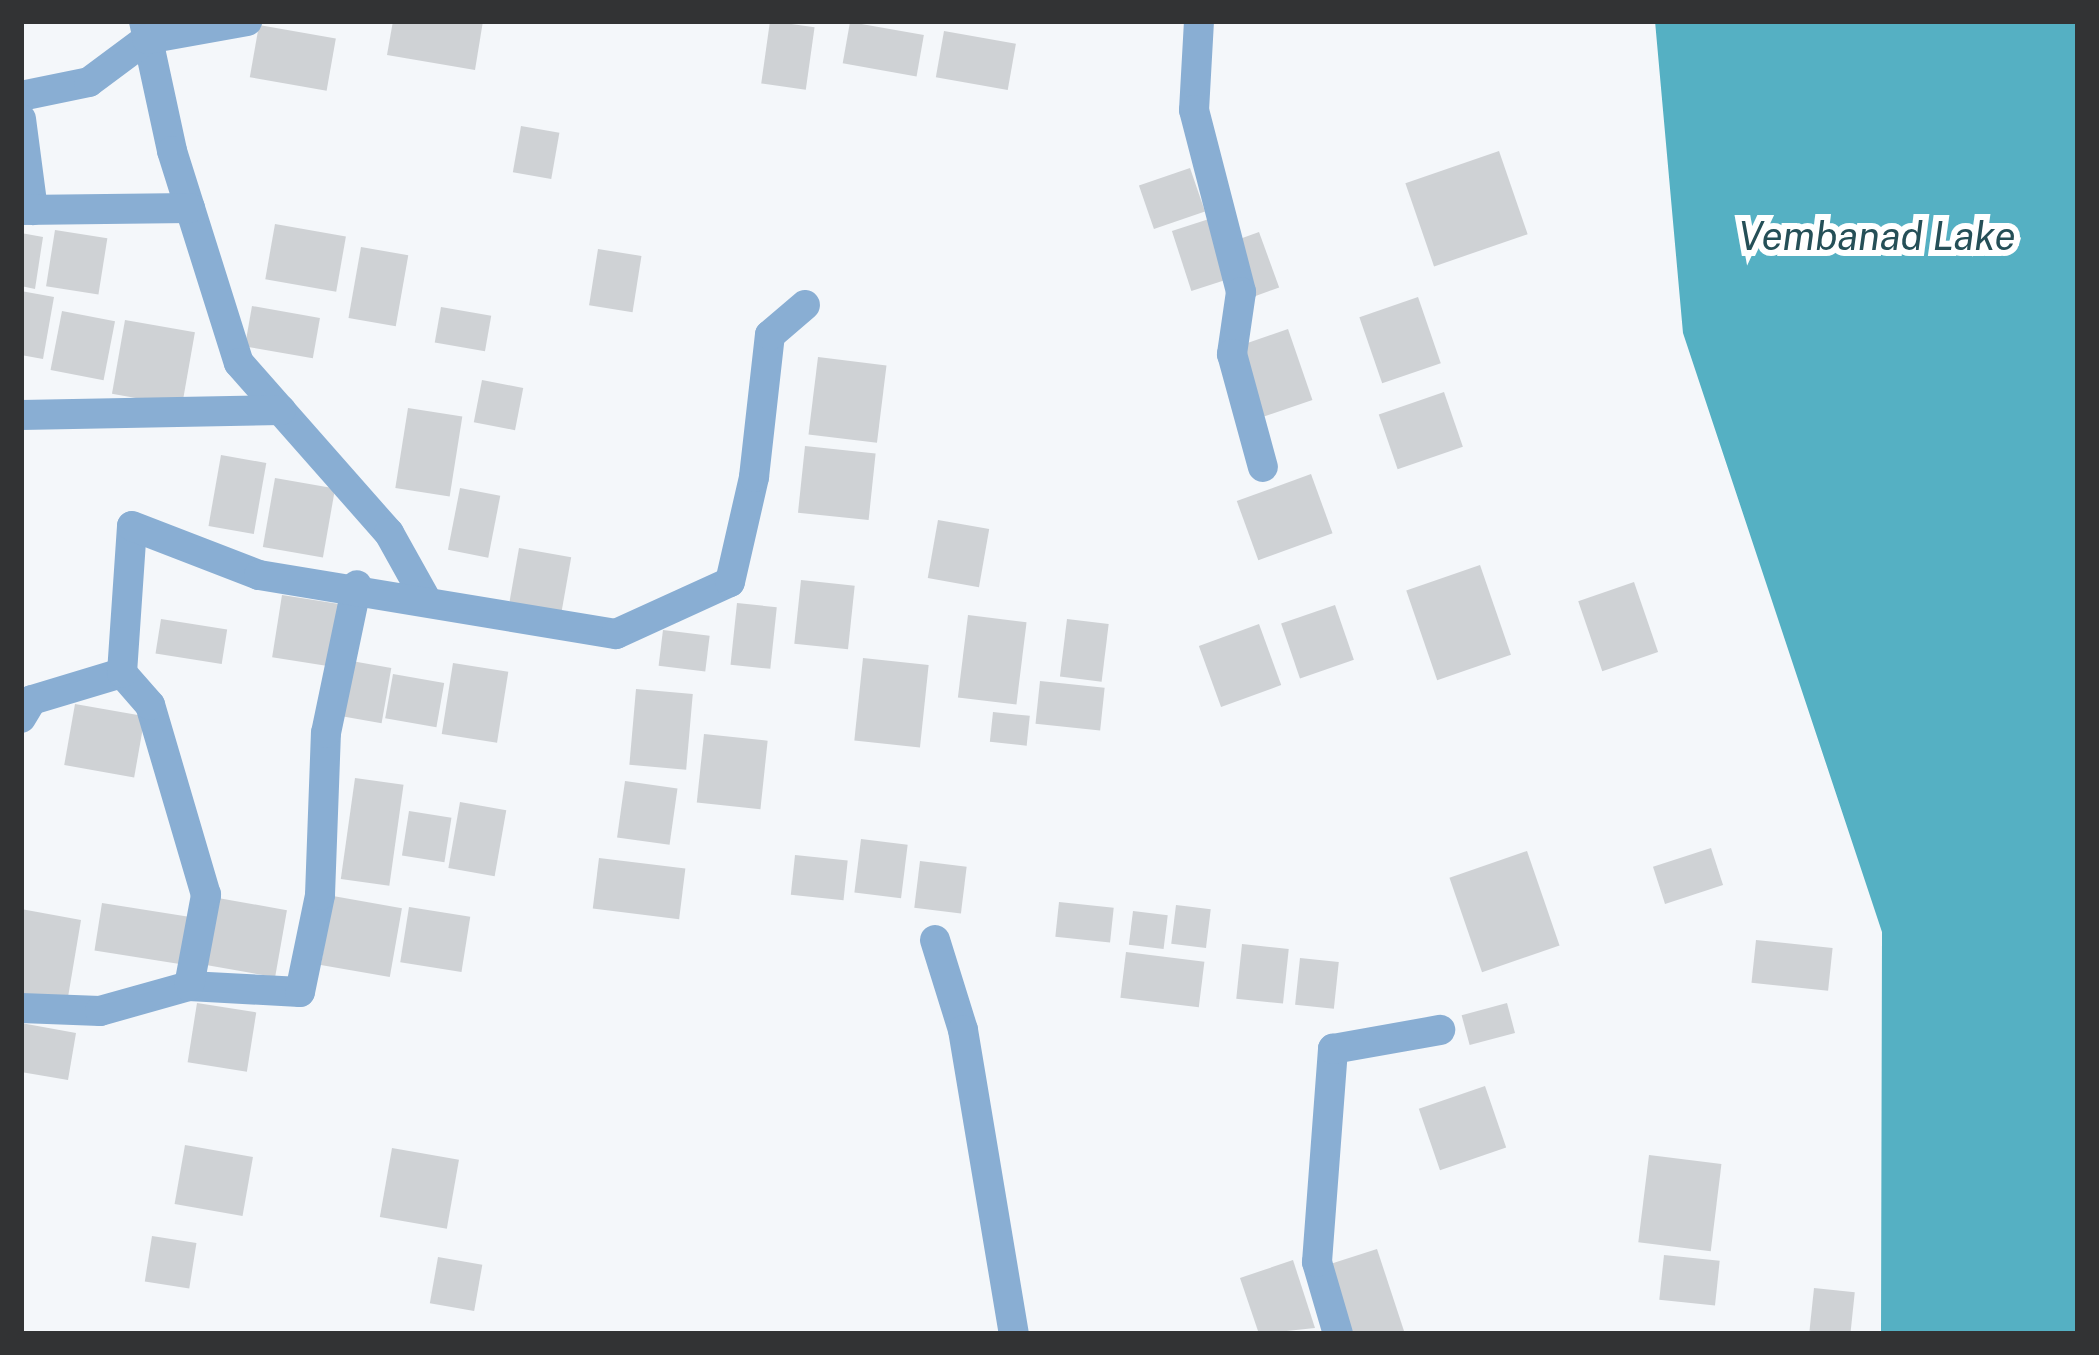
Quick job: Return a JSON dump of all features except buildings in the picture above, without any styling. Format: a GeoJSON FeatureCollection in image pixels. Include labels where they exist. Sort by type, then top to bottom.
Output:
{"type":"FeatureCollection","features":[{"type":"Feature","properties":{"kind":"street"},"geometry":{"type":"LineString","coordinates":[[21,96],[89,82],[145,30],[247,21]]}},
{"type":"Feature","properties":{"kind":"street"},"geometry":{"type":"LineString","coordinates":[[1199,21],[1194,110],[1241,292],[1232,354],[1263,467]]}},
{"type":"Feature","properties":{"kind":"street"},"geometry":{"type":"LineString","coordinates":[[145,30],[190,208],[239,363],[389,533],[424,596]]}},
{"type":"Feature","properties":{"kind":"street"},"geometry":{"type":"LineString","coordinates":[[21,119],[27,210],[190,208]]}},
{"type":"Feature","properties":{"kind":"street"},"geometry":{"type":"LineString","coordinates":[[188,986],[206,895],[150,705],[122,673],[132,526],[259,575],[424,596],[616,634],[730,582],[754,477],[770,335],[805,305]]}},
{"type":"Feature","properties":{"kind":"street"},"geometry":{"type":"LineString","coordinates":[[21,415],[281,410]]}},
{"type":"Feature","properties":{"kind":"street"},"geometry":{"type":"LineString","coordinates":[[21,1008],[100,1011],[188,986],[300,992],[320,895],[326,733],[357,585]]}},
{"type":"Feature","properties":{"kind":"street"},"geometry":{"type":"LineString","coordinates":[[21,718],[32,700],[122,673]]}},
{"type":"Feature","properties":{"kind":"street"},"geometry":{"type":"LineString","coordinates":[[935,940],[964,1030],[1014,1334]]}},
{"type":"Feature","properties":{"kind":"street"},"geometry":{"type":"LineString","coordinates":[[1338,1334],[1317,1262],[1333,1049],[1440,1030]]}},
{"type":"Feature","properties":{"kind":"water","name":"Vembanad Lake"},"geometry":{"type":"Polygon","coordinates":[[[1655,21],[2078,21],[2078,1334],[1881,1334],[1882,932],[1683,333],[1655,21]]]}}]}
